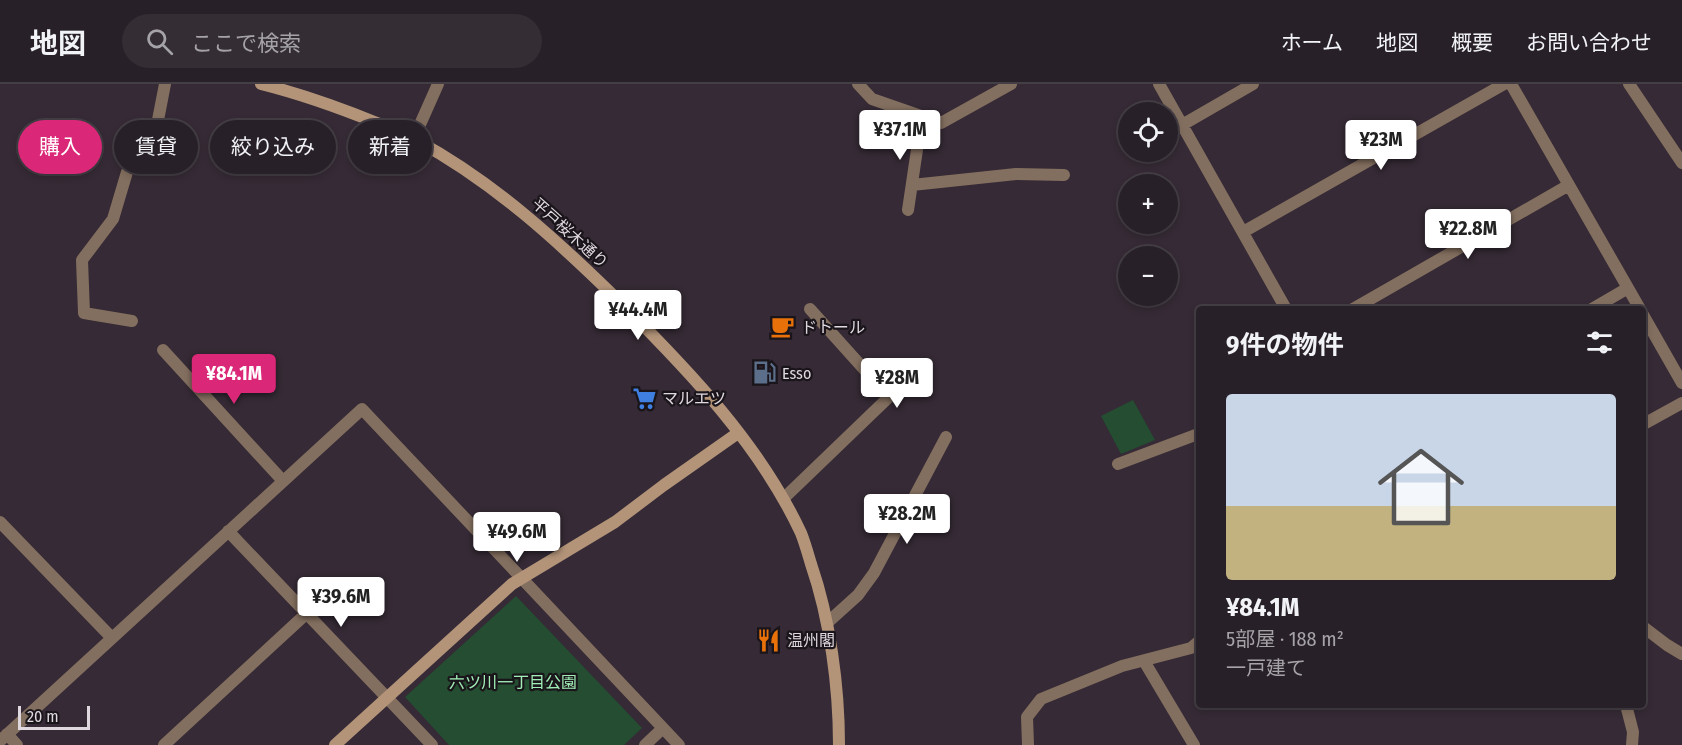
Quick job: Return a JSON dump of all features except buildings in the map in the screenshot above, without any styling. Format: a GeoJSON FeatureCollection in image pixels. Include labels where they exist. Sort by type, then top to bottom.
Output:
{"type":"FeatureCollection","features":[{"type":"Feature","properties":{"kind":"main road","name":"平戸桜木通り"},"geometry":{"type":"LineString","coordinates":[[261,84],[370,120]]}},
{"type":"Feature","properties":{"kind":"main road","name":"平戸桜木通り"},"geometry":{"type":"LineString","coordinates":[[432,149],[523,212],[587,269],[651,332],[706,392],[779,489],[802,535],[827,623],[839,715],[839,745]]}},
{"type":"Feature","properties":{"kind":"main road"},"geometry":{"type":"LineString","coordinates":[[335,745],[512,584],[615,522],[664,484],[738,433]]}},
{"type":"Feature","properties":{"kind":"street"},"geometry":{"type":"LineString","coordinates":[[132,321],[84,313],[81,260],[113,219],[127,172],[158,120],[165,84]]}},
{"type":"Feature","properties":{"kind":"street"},"geometry":{"type":"LineString","coordinates":[[422,120],[438,84]]}},
{"type":"Feature","properties":{"kind":"street"},"geometry":{"type":"LineString","coordinates":[[858,84],[872,99],[941,123],[1011,84]]}},
{"type":"Feature","properties":{"kind":"street"},"geometry":{"type":"LineString","coordinates":[[1159,84],[1284,306]]}},
{"type":"Feature","properties":{"kind":"street"},"geometry":{"type":"LineString","coordinates":[[1182,125],[1253,84]]}},
{"type":"Feature","properties":{"kind":"street"},"geometry":{"type":"LineString","coordinates":[[1243,232],[1504,84]]}},
{"type":"Feature","properties":{"kind":"street"},"geometry":{"type":"LineString","coordinates":[[1511,84],[1638,306]]}},
{"type":"Feature","properties":{"kind":"street"},"geometry":{"type":"LineString","coordinates":[[1629,84],[1682,163]]}},
{"type":"Feature","properties":{"kind":"street"},"geometry":{"type":"LineString","coordinates":[[908,210],[922,116]]}},
{"type":"Feature","properties":{"kind":"street"},"geometry":{"type":"LineString","coordinates":[[912,185],[1016,174],[1064,175]]}},
{"type":"Feature","properties":{"kind":"street"},"geometry":{"type":"LineString","coordinates":[[1358,306],[1569,185]]}},
{"type":"Feature","properties":{"kind":"street"},"geometry":{"type":"LineString","coordinates":[[1597,306],[1628,288]]}},
{"type":"Feature","properties":{"kind":"street"},"geometry":{"type":"LineString","coordinates":[[784,498],[889,397],[810,309]]}},
{"type":"Feature","properties":{"kind":"street"},"geometry":{"type":"LineString","coordinates":[[1646,321],[1682,383]]}},
{"type":"Feature","properties":{"kind":"street"},"geometry":{"type":"LineString","coordinates":[[163,350],[283,481]]}},
{"type":"Feature","properties":{"kind":"street"},"geometry":{"type":"LineString","coordinates":[[1646,423],[1682,403]]}},
{"type":"Feature","properties":{"kind":"street"},"geometry":{"type":"LineString","coordinates":[[17,745],[4,737],[362,409],[679,745]]}},
{"type":"Feature","properties":{"kind":"street"},"geometry":{"type":"LineString","coordinates":[[1118,464],[1196,435]]}},
{"type":"Feature","properties":{"kind":"street"},"geometry":{"type":"LineString","coordinates":[[827,623],[858,596],[874,573],[946,437]]}},
{"type":"Feature","properties":{"kind":"street"},"geometry":{"type":"LineString","coordinates":[[0,522],[112,638]]}},
{"type":"Feature","properties":{"kind":"street"},"geometry":{"type":"LineString","coordinates":[[228,531],[432,745]]}},
{"type":"Feature","properties":{"kind":"street"},"geometry":{"type":"LineString","coordinates":[[164,745],[307,614]]}},
{"type":"Feature","properties":{"kind":"street"},"geometry":{"type":"LineString","coordinates":[[1646,629],[1682,654]]}},
{"type":"Feature","properties":{"kind":"street"},"geometry":{"type":"LineString","coordinates":[[1028,745],[1027,717],[1041,699],[1122,666],[1191,648],[1196,644]]}},
{"type":"Feature","properties":{"kind":"street"},"geometry":{"type":"LineString","coordinates":[[1144,661],[1194,745]]}},
{"type":"Feature","properties":{"kind":"street"},"geometry":{"type":"LineString","coordinates":[[1627,708],[1633,732],[1632,745]]}},
{"type":"Feature","properties":{"kind":"street"},"geometry":{"type":"LineString","coordinates":[[645,745],[663,728]]}},
{"type":"Feature","properties":{"kind":"green space"},"geometry":{"type":"Polygon","coordinates":[[[1133,400],[1155,440],[1121,454],[1101,416],[1133,400]]]}},
{"type":"Feature","properties":{"kind":"green space","name":"六ツ川一丁目公園"},"geometry":{"type":"Polygon","coordinates":[[[516,596],[642,728],[624,745],[449,745],[405,697],[516,596]]]}},
{"type":"Feature","properties":{"kind":"place","name":"ドトール"},"geometry":{"type":"Point","coordinates":[783,327]}},
{"type":"Feature","properties":{"kind":"place","name":"Esso"},"geometry":{"type":"Point","coordinates":[764,373]}},
{"type":"Feature","properties":{"kind":"place","name":"マルエツ"},"geometry":{"type":"Point","coordinates":[644,398]}},
{"type":"Feature","properties":{"kind":"place","name":"温州閣"},"geometry":{"type":"Point","coordinates":[769,640]}}]}
